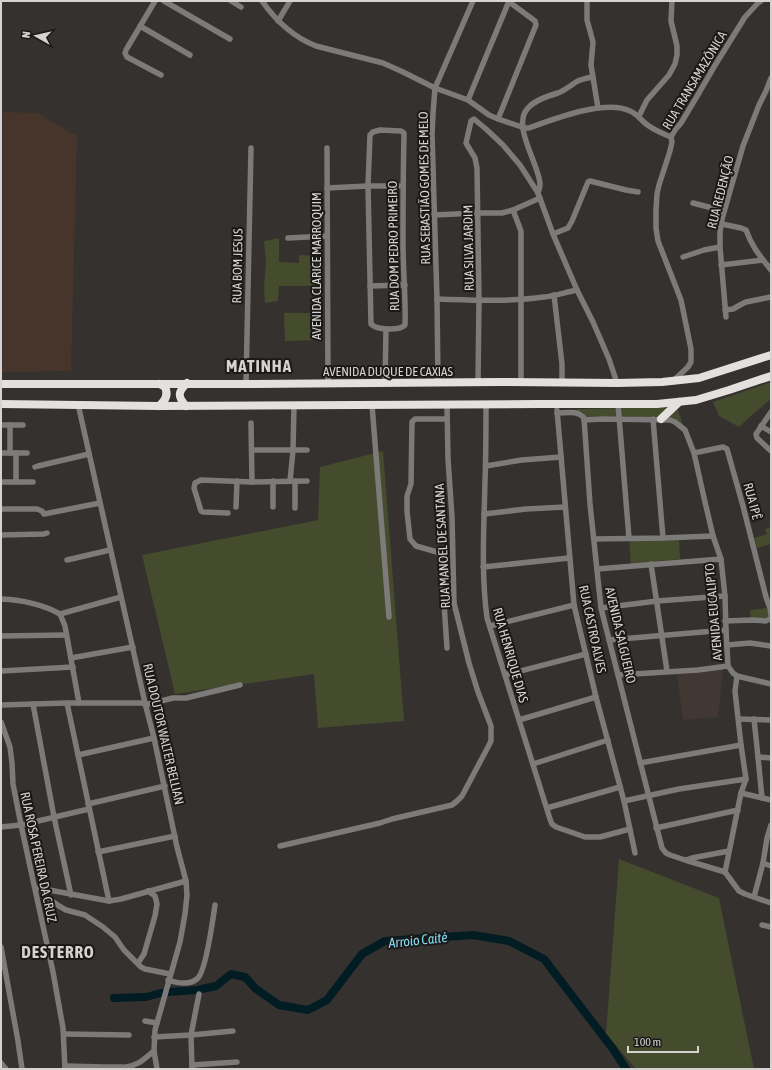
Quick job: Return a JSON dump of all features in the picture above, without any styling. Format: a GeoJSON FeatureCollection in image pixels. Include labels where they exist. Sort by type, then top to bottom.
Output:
{"type":"FeatureCollection","features":[{"type":"Feature","properties":{"kind":"highway","name":"AVENIDA DUQUE DE CAXIAS"},"geometry":{"type":"LineString","coordinates":[[1,384],[673,382],[699,378],[771,355]]}},
{"type":"Feature","properties":{"kind":"highway"},"geometry":{"type":"LineString","coordinates":[[1,404],[186,406],[657,404],[696,400],[771,376]]}},
{"type":"Feature","properties":{"kind":"highway"},"geometry":{"type":"LineString","coordinates":[[159,406],[164,401],[167,394],[165,387],[160,384]]}},
{"type":"Feature","properties":{"kind":"highway"},"geometry":{"type":"LineString","coordinates":[[186,406],[179,394],[180,391],[188,384]]}},
{"type":"Feature","properties":{"kind":"highway"},"geometry":{"type":"LineString","coordinates":[[657,419],[679,402]]}},
{"type":"Feature","properties":{"kind":"street"},"geometry":{"type":"LineString","coordinates":[[155,1],[125,53],[127,57],[161,75]]}},
{"type":"Feature","properties":{"kind":"street"},"geometry":{"type":"LineString","coordinates":[[164,1],[230,39]]}},
{"type":"Feature","properties":{"kind":"street"},"geometry":{"type":"LineString","coordinates":[[230,1],[241,7]]}},
{"type":"Feature","properties":{"kind":"street"},"geometry":{"type":"LineString","coordinates":[[262,1],[278,21],[305,42],[383,63],[436,88],[468,100],[489,115],[498,119],[529,128],[562,117],[598,108],[614,107],[625,109],[634,113],[639,116],[648,126],[671,137]]}},
{"type":"Feature","properties":{"kind":"street"},"geometry":{"type":"LineString","coordinates":[[278,21],[290,1]]}},
{"type":"Feature","properties":{"kind":"street","name":"RUA SEBASTIÃO GOMES DE MELO"},"geometry":{"type":"LineString","coordinates":[[438,383],[432,134],[433,114],[436,88],[472,1]]}},
{"type":"Feature","properties":{"kind":"street"},"geometry":{"type":"LineString","coordinates":[[468,100],[508,1],[535,21],[536,25],[498,119]]}},
{"type":"Feature","properties":{"kind":"street"},"geometry":{"type":"LineString","coordinates":[[587,1],[587,20],[593,42],[591,64],[598,108]]}},
{"type":"Feature","properties":{"kind":"street"},"geometry":{"type":"LineString","coordinates":[[639,116],[647,100],[670,75],[675,64],[677,46],[671,21],[672,1]]}},
{"type":"Feature","properties":{"kind":"street","name":"RUA TRANSAMAZÔNICA"},"geometry":{"type":"LineString","coordinates":[[673,382],[688,367],[692,358],[683,309],[658,241],[656,228],[656,194],[670,151],[672,142],[671,137],[745,17],[758,2]]}},
{"type":"Feature","properties":{"kind":"street"},"geometry":{"type":"LineString","coordinates":[[140,26],[190,55]]}},
{"type":"Feature","properties":{"kind":"street"},"geometry":{"type":"LineString","coordinates":[[594,77],[581,79],[566,89],[545,97],[532,105],[525,112],[523,117],[523,127],[526,141],[540,182],[539,195],[553,234],[609,359],[617,383]]}},
{"type":"Feature","properties":{"kind":"street","name":"RUA REDENÇÃO"},"geometry":{"type":"LineString","coordinates":[[726,317],[721,265],[720,232],[724,211],[743,146],[771,78]]}},
{"type":"Feature","properties":{"kind":"street","name":"RUA SILVA JARDIM"},"geometry":{"type":"LineString","coordinates":[[478,382],[479,300],[476,158],[466,143],[471,121],[474,119],[503,145],[520,165],[539,195]]}},
{"type":"Feature","properties":{"kind":"street","name":"RUA DOM PEDRO PRIMEIRO"},"geometry":{"type":"LineString","coordinates":[[368,186],[370,135],[375,131],[391,130],[403,132],[403,246],[405,285],[404,325],[400,328],[386,329],[373,327],[371,324],[370,286]]}},
{"type":"Feature","properties":{"kind":"street","name":"RUA BOM JESUS"},"geometry":{"type":"LineString","coordinates":[[246,384],[251,148]]}},
{"type":"Feature","properties":{"kind":"street","name":"AVENIDA CLARICE MARROQUIM"},"geometry":{"type":"LineString","coordinates":[[327,148],[328,384]]}},
{"type":"Feature","properties":{"kind":"street"},"geometry":{"type":"LineString","coordinates":[[553,234],[568,228],[588,182],[638,192]]}},
{"type":"Feature","properties":{"kind":"street"},"geometry":{"type":"LineString","coordinates":[[368,186],[370,286],[405,285]]}},
{"type":"Feature","properties":{"kind":"street"},"geometry":{"type":"LineString","coordinates":[[327,188],[403,186]]}},
{"type":"Feature","properties":{"kind":"street"},"geometry":{"type":"LineString","coordinates":[[434,215],[502,213],[513,210],[539,195]]}},
{"type":"Feature","properties":{"kind":"street"},"geometry":{"type":"LineString","coordinates":[[693,203],[724,211]]}},
{"type":"Feature","properties":{"kind":"street"},"geometry":{"type":"LineString","coordinates":[[513,210],[521,232],[521,382]]}},
{"type":"Feature","properties":{"kind":"street"},"geometry":{"type":"LineString","coordinates":[[722,224],[746,230],[753,247],[771,270]]}},
{"type":"Feature","properties":{"kind":"street"},"geometry":{"type":"LineString","coordinates":[[288,238],[327,236]]}},
{"type":"Feature","properties":{"kind":"street"},"geometry":{"type":"LineString","coordinates":[[683,257],[704,250],[720,247]]}},
{"type":"Feature","properties":{"kind":"street"},"geometry":{"type":"LineString","coordinates":[[721,265],[763,260]]}},
{"type":"Feature","properties":{"kind":"street"},"geometry":{"type":"LineString","coordinates":[[437,298],[479,300],[521,299],[554,296],[577,290]]}},
{"type":"Feature","properties":{"kind":"street"},"geometry":{"type":"LineString","coordinates":[[554,296],[562,364],[562,383]]}},
{"type":"Feature","properties":{"kind":"street"},"geometry":{"type":"LineString","coordinates":[[725,310],[733,309],[746,302],[771,297]]}},
{"type":"Feature","properties":{"kind":"street"},"geometry":{"type":"LineString","coordinates":[[385,383],[386,329]]}},
{"type":"Feature","properties":{"kind":"street","name":"RUA DOUTOR WALTER BELLIAN"},"geometry":{"type":"LineString","coordinates":[[78,404],[186,881],[187,895],[180,942],[169,977],[154,1037],[154,1051],[157,1069]]}},
{"type":"Feature","properties":{"kind":"street","name":"RUA CASTRO ALVES"},"geometry":{"type":"LineString","coordinates":[[557,404],[574,605],[596,697],[624,801],[635,853]]}},
{"type":"Feature","properties":{"kind":"street"},"geometry":{"type":"LineString","coordinates":[[618,404],[629,538]]}},
{"type":"Feature","properties":{"kind":"street"},"geometry":{"type":"LineString","coordinates":[[294,405],[292,481],[295,508]]}},
{"type":"Feature","properties":{"kind":"street"},"geometry":{"type":"LineString","coordinates":[[372,405],[389,617]]}},
{"type":"Feature","properties":{"kind":"street","name":"RUA MANOEL DE SANTANA"},"geometry":{"type":"LineString","coordinates":[[280,846],[452,805],[462,796],[491,741],[491,726],[469,663],[454,602],[447,405]]}},
{"type":"Feature","properties":{"kind":"street","name":"RUA HENRIQUE DIAS"},"geometry":{"type":"LineString","coordinates":[[486,405],[483,567],[487,618],[546,808],[553,826],[585,837],[600,837],[630,829]]}},
{"type":"Feature","properties":{"kind":"street"},"geometry":{"type":"LineString","coordinates":[[771,412],[756,432],[756,436],[771,451]]}},
{"type":"Feature","properties":{"kind":"street"},"geometry":{"type":"LineString","coordinates":[[558,413],[577,413],[583,417],[584,420]]}},
{"type":"Feature","properties":{"kind":"street"},"geometry":{"type":"LineString","coordinates":[[447,419],[415,419],[412,422],[411,484],[407,496],[407,511],[411,541],[416,546],[437,552],[440,557],[447,648]]}},
{"type":"Feature","properties":{"kind":"street"},"geometry":{"type":"LineString","coordinates":[[657,419],[663,538]]}},
{"type":"Feature","properties":{"kind":"street","name":"AVENIDA EUCALIPTO"},"geometry":{"type":"LineString","coordinates":[[584,420],[670,420],[686,430],[694,452],[703,496],[721,559],[725,596],[728,666],[736,676],[735,691],[746,778],[741,793],[725,872]]}},
{"type":"Feature","properties":{"kind":"street","name":"AVENIDA SALGUEIRO"},"geometry":{"type":"LineString","coordinates":[[584,420],[590,504],[601,608],[662,848],[666,853],[685,860]]}},
{"type":"Feature","properties":{"kind":"street"},"geometry":{"type":"LineString","coordinates":[[251,423],[252,482]]}},
{"type":"Feature","properties":{"kind":"street"},"geometry":{"type":"LineString","coordinates":[[1,425],[23,425]]}},
{"type":"Feature","properties":{"kind":"street"},"geometry":{"type":"LineString","coordinates":[[10,425],[16,482]]}},
{"type":"Feature","properties":{"kind":"street"},"geometry":{"type":"LineString","coordinates":[[761,426],[771,432]]}},
{"type":"Feature","properties":{"kind":"street","name":"RUA IPÊ"},"geometry":{"type":"LineString","coordinates":[[694,452],[723,447],[727,449],[744,506],[771,615]]}},
{"type":"Feature","properties":{"kind":"street"},"geometry":{"type":"LineString","coordinates":[[252,450],[307,450]]}},
{"type":"Feature","properties":{"kind":"street"},"geometry":{"type":"LineString","coordinates":[[1,453],[27,453]]}},
{"type":"Feature","properties":{"kind":"street"},"geometry":{"type":"LineString","coordinates":[[35,468],[90,454]]}},
{"type":"Feature","properties":{"kind":"street"},"geometry":{"type":"LineString","coordinates":[[486,466],[522,460],[562,457]]}},
{"type":"Feature","properties":{"kind":"street"},"geometry":{"type":"LineString","coordinates":[[228,513],[201,511],[194,485],[197,481],[307,481]]}},
{"type":"Feature","properties":{"kind":"street"},"geometry":{"type":"LineString","coordinates":[[236,507],[237,481]]}},
{"type":"Feature","properties":{"kind":"street"},"geometry":{"type":"LineString","coordinates":[[273,481],[273,507]]}},
{"type":"Feature","properties":{"kind":"street"},"geometry":{"type":"LineString","coordinates":[[1,482],[33,482]]}},
{"type":"Feature","properties":{"kind":"street"},"geometry":{"type":"LineString","coordinates":[[1,509],[37,509],[42,512],[100,503]]}},
{"type":"Feature","properties":{"kind":"street"},"geometry":{"type":"LineString","coordinates":[[484,514],[526,509],[566,507]]}},
{"type":"Feature","properties":{"kind":"street"},"geometry":{"type":"LineString","coordinates":[[1,535],[47,533]]}},
{"type":"Feature","properties":{"kind":"street"},"geometry":{"type":"LineString","coordinates":[[594,539],[714,536]]}},
{"type":"Feature","properties":{"kind":"street"},"geometry":{"type":"LineString","coordinates":[[67,560],[110,550]]}},
{"type":"Feature","properties":{"kind":"street"},"geometry":{"type":"LineString","coordinates":[[483,567],[569,558]]}},
{"type":"Feature","properties":{"kind":"street"},"geometry":{"type":"LineString","coordinates":[[597,569],[721,559]]}},
{"type":"Feature","properties":{"kind":"street"},"geometry":{"type":"LineString","coordinates":[[651,564],[667,671]]}},
{"type":"Feature","properties":{"kind":"street"},"geometry":{"type":"LineString","coordinates":[[601,608],[657,601],[725,596]]}},
{"type":"Feature","properties":{"kind":"street"},"geometry":{"type":"LineString","coordinates":[[60,614],[121,597]]}},
{"type":"Feature","properties":{"kind":"street"},"geometry":{"type":"LineString","coordinates":[[1,598],[41,605],[60,614],[65,626],[79,703]]}},
{"type":"Feature","properties":{"kind":"street"},"geometry":{"type":"LineString","coordinates":[[444,603],[454,602]]}},
{"type":"Feature","properties":{"kind":"street"},"geometry":{"type":"LineString","coordinates":[[490,626],[574,605]]}},
{"type":"Feature","properties":{"kind":"street"},"geometry":{"type":"LineString","coordinates":[[725,621],[766,621],[771,618]]}},
{"type":"Feature","properties":{"kind":"street"},"geometry":{"type":"LineString","coordinates":[[609,640],[726,630]]}},
{"type":"Feature","properties":{"kind":"street"},"geometry":{"type":"LineString","coordinates":[[1,636],[66,635]]}},
{"type":"Feature","properties":{"kind":"street"},"geometry":{"type":"LineString","coordinates":[[726,645],[750,643],[771,646]]}},
{"type":"Feature","properties":{"kind":"street"},"geometry":{"type":"LineString","coordinates":[[71,658],[133,647]]}},
{"type":"Feature","properties":{"kind":"street"},"geometry":{"type":"LineString","coordinates":[[505,675],[586,654]]}},
{"type":"Feature","properties":{"kind":"street"},"geometry":{"type":"LineString","coordinates":[[618,675],[698,670],[728,666]]}},
{"type":"Feature","properties":{"kind":"street"},"geometry":{"type":"LineString","coordinates":[[1,671],[73,667]]}},
{"type":"Feature","properties":{"kind":"street"},"geometry":{"type":"LineString","coordinates":[[736,676],[771,684]]}},
{"type":"Feature","properties":{"kind":"street"},"geometry":{"type":"LineString","coordinates":[[1,705],[66,703],[145,704],[173,698],[186,698],[240,685]]}},
{"type":"Feature","properties":{"kind":"street"},"geometry":{"type":"LineString","coordinates":[[519,720],[596,697]]}},
{"type":"Feature","properties":{"kind":"street"},"geometry":{"type":"LineString","coordinates":[[66,703],[108,901]]}},
{"type":"Feature","properties":{"kind":"street"},"geometry":{"type":"LineString","coordinates":[[33,704],[54,817],[71,895]]}},
{"type":"Feature","properties":{"kind":"street"},"geometry":{"type":"LineString","coordinates":[[739,718],[771,720]]}},
{"type":"Feature","properties":{"kind":"street"},"geometry":{"type":"LineString","coordinates":[[754,719],[762,798]]}},
{"type":"Feature","properties":{"kind":"street","name":"RUA ROSA PEREIRA DA CRUZ"},"geometry":{"type":"LineString","coordinates":[[1,722],[10,747],[13,784],[53,972],[64,1034],[65,1068]]}},
{"type":"Feature","properties":{"kind":"street"},"geometry":{"type":"LineString","coordinates":[[78,755],[154,738]]}},
{"type":"Feature","properties":{"kind":"street"},"geometry":{"type":"LineString","coordinates":[[533,764],[608,740]]}},
{"type":"Feature","properties":{"kind":"street"},"geometry":{"type":"LineString","coordinates":[[640,763],[741,745]]}},
{"type":"Feature","properties":{"kind":"street"},"geometry":{"type":"LineString","coordinates":[[758,757],[771,758]]}},
{"type":"Feature","properties":{"kind":"street"},"geometry":{"type":"LineString","coordinates":[[624,801],[679,788],[746,778]]}},
{"type":"Feature","properties":{"kind":"street"},"geometry":{"type":"LineString","coordinates":[[1,827],[21,825],[54,817],[88,806],[165,786]]}},
{"type":"Feature","properties":{"kind":"street"},"geometry":{"type":"LineString","coordinates":[[546,808],[620,787]]}},
{"type":"Feature","properties":{"kind":"street"},"geometry":{"type":"LineString","coordinates":[[741,793],[771,800]]}},
{"type":"Feature","properties":{"kind":"street"},"geometry":{"type":"LineString","coordinates":[[656,828],[738,810]]}},
{"type":"Feature","properties":{"kind":"street"},"geometry":{"type":"LineString","coordinates":[[754,897],[771,825]]}},
{"type":"Feature","properties":{"kind":"street"},"geometry":{"type":"LineString","coordinates":[[98,852],[175,836]]}},
{"type":"Feature","properties":{"kind":"street"},"geometry":{"type":"LineString","coordinates":[[685,860],[729,851]]}},
{"type":"Feature","properties":{"kind":"street"},"geometry":{"type":"LineString","coordinates":[[685,860],[725,872],[739,891],[771,903]]}},
{"type":"Feature","properties":{"kind":"street"},"geometry":{"type":"LineString","coordinates":[[763,863],[771,866]]}},
{"type":"Feature","properties":{"kind":"street"},"geometry":{"type":"LineString","coordinates":[[34,886],[71,895],[114,901],[186,881]]}},
{"type":"Feature","properties":{"kind":"street"},"geometry":{"type":"LineString","coordinates":[[41,888],[45,896],[59,906],[66,910],[85,915],[103,926],[115,937],[124,950],[141,967],[184,984],[194,981],[199,977],[203,969],[215,905]]}},
{"type":"Feature","properties":{"kind":"street"},"geometry":{"type":"LineString","coordinates":[[138,963],[144,954],[156,916],[157,904],[155,896],[148,891]]}},
{"type":"Feature","properties":{"kind":"street"},"geometry":{"type":"LineString","coordinates":[[762,924],[771,927]]}},
{"type":"Feature","properties":{"kind":"street"},"geometry":{"type":"LineString","coordinates":[[1,947],[22,1069]]}},
{"type":"Feature","properties":{"kind":"street"},"geometry":{"type":"LineString","coordinates":[[199,994],[191,1035],[192,1067],[237,1062]]}},
{"type":"Feature","properties":{"kind":"street"},"geometry":{"type":"LineString","coordinates":[[145,1021],[157,1023]]}},
{"type":"Feature","properties":{"kind":"street"},"geometry":{"type":"LineString","coordinates":[[154,1037],[233,1031]]}},
{"type":"Feature","properties":{"kind":"street"},"geometry":{"type":"LineString","coordinates":[[64,1034],[129,1035]]}},
{"type":"Feature","properties":{"kind":"street"},"geometry":{"type":"LineString","coordinates":[[65,1068],[128,1068],[139,1064],[154,1051]]}},
{"type":"Feature","properties":{"kind":"street"},"geometry":{"type":"LineString","coordinates":[[1,1063],[6,1069]]}},
{"type":"Feature","properties":{"kind":"shaded area"},"geometry":{"type":"Polygon","coordinates":[[[1,112],[37,113],[77,136],[71,371],[1,372],[1,112]]]}},
{"type":"Feature","properties":{"kind":"shaded area"},"geometry":{"type":"Polygon","coordinates":[[[723,669],[718,717],[683,720],[677,673],[723,669]]]}},
{"type":"Feature","properties":{"kind":"green space"},"geometry":{"type":"Polygon","coordinates":[[[279,238],[279,262],[299,263],[299,255],[320,256],[320,286],[279,286],[278,301],[265,303],[264,286],[266,262],[264,241],[279,238]]]}},
{"type":"Feature","properties":{"kind":"green space"},"geometry":{"type":"Polygon","coordinates":[[[284,313],[320,313],[322,340],[285,341],[284,313]]]}},
{"type":"Feature","properties":{"kind":"green space"},"geometry":{"type":"Polygon","coordinates":[[[771,382],[771,399],[739,427],[719,416],[713,402],[771,382]]]}},
{"type":"Feature","properties":{"kind":"green space"},"geometry":{"type":"Polygon","coordinates":[[[677,407],[683,425],[671,419],[620,416],[586,417],[583,412],[577,411],[577,409],[677,407]]]}},
{"type":"Feature","properties":{"kind":"green space"},"geometry":{"type":"Polygon","coordinates":[[[383,451],[404,721],[318,728],[314,674],[175,694],[142,555],[318,520],[320,467],[383,451]]]}},
{"type":"Feature","properties":{"kind":"green space"},"geometry":{"type":"Polygon","coordinates":[[[771,527],[771,544],[757,548],[754,538],[767,534],[765,529],[771,527]]]}},
{"type":"Feature","properties":{"kind":"green space"},"geometry":{"type":"Polygon","coordinates":[[[629,536],[679,540],[680,559],[657,561],[657,563],[631,567],[629,536]]]}},
{"type":"Feature","properties":{"kind":"green space"},"geometry":{"type":"Polygon","coordinates":[[[767,608],[769,616],[766,619],[751,619],[750,610],[767,608]]]}},
{"type":"Feature","properties":{"kind":"green space"},"geometry":{"type":"Polygon","coordinates":[[[619,859],[719,898],[754,1069],[636,1069],[606,1034],[619,859]]]}},
{"type":"Feature","properties":{"kind":"waterway","name":"Arroio Caité"},"geometry":{"type":"LineString","coordinates":[[168,992],[197,990],[216,986],[231,974],[245,977],[256,989],[279,1005],[308,1010],[327,1000],[362,954],[385,941],[473,935],[509,941],[544,959],[613,1049],[626,1069]]}},
{"type":"Feature","properties":{"kind":"waterway","name":"Arroio Caité"},"geometry":{"type":"LineString","coordinates":[[114,998],[146,997],[161,993]]}},
{"type":"Feature","properties":{"kind":"district","name":"MATINHA"},"geometry":{"type":"Point","coordinates":[259,366]}},
{"type":"Feature","properties":{"kind":"district","name":"DESTERRO"},"geometry":{"type":"Point","coordinates":[58,952]}}]}
